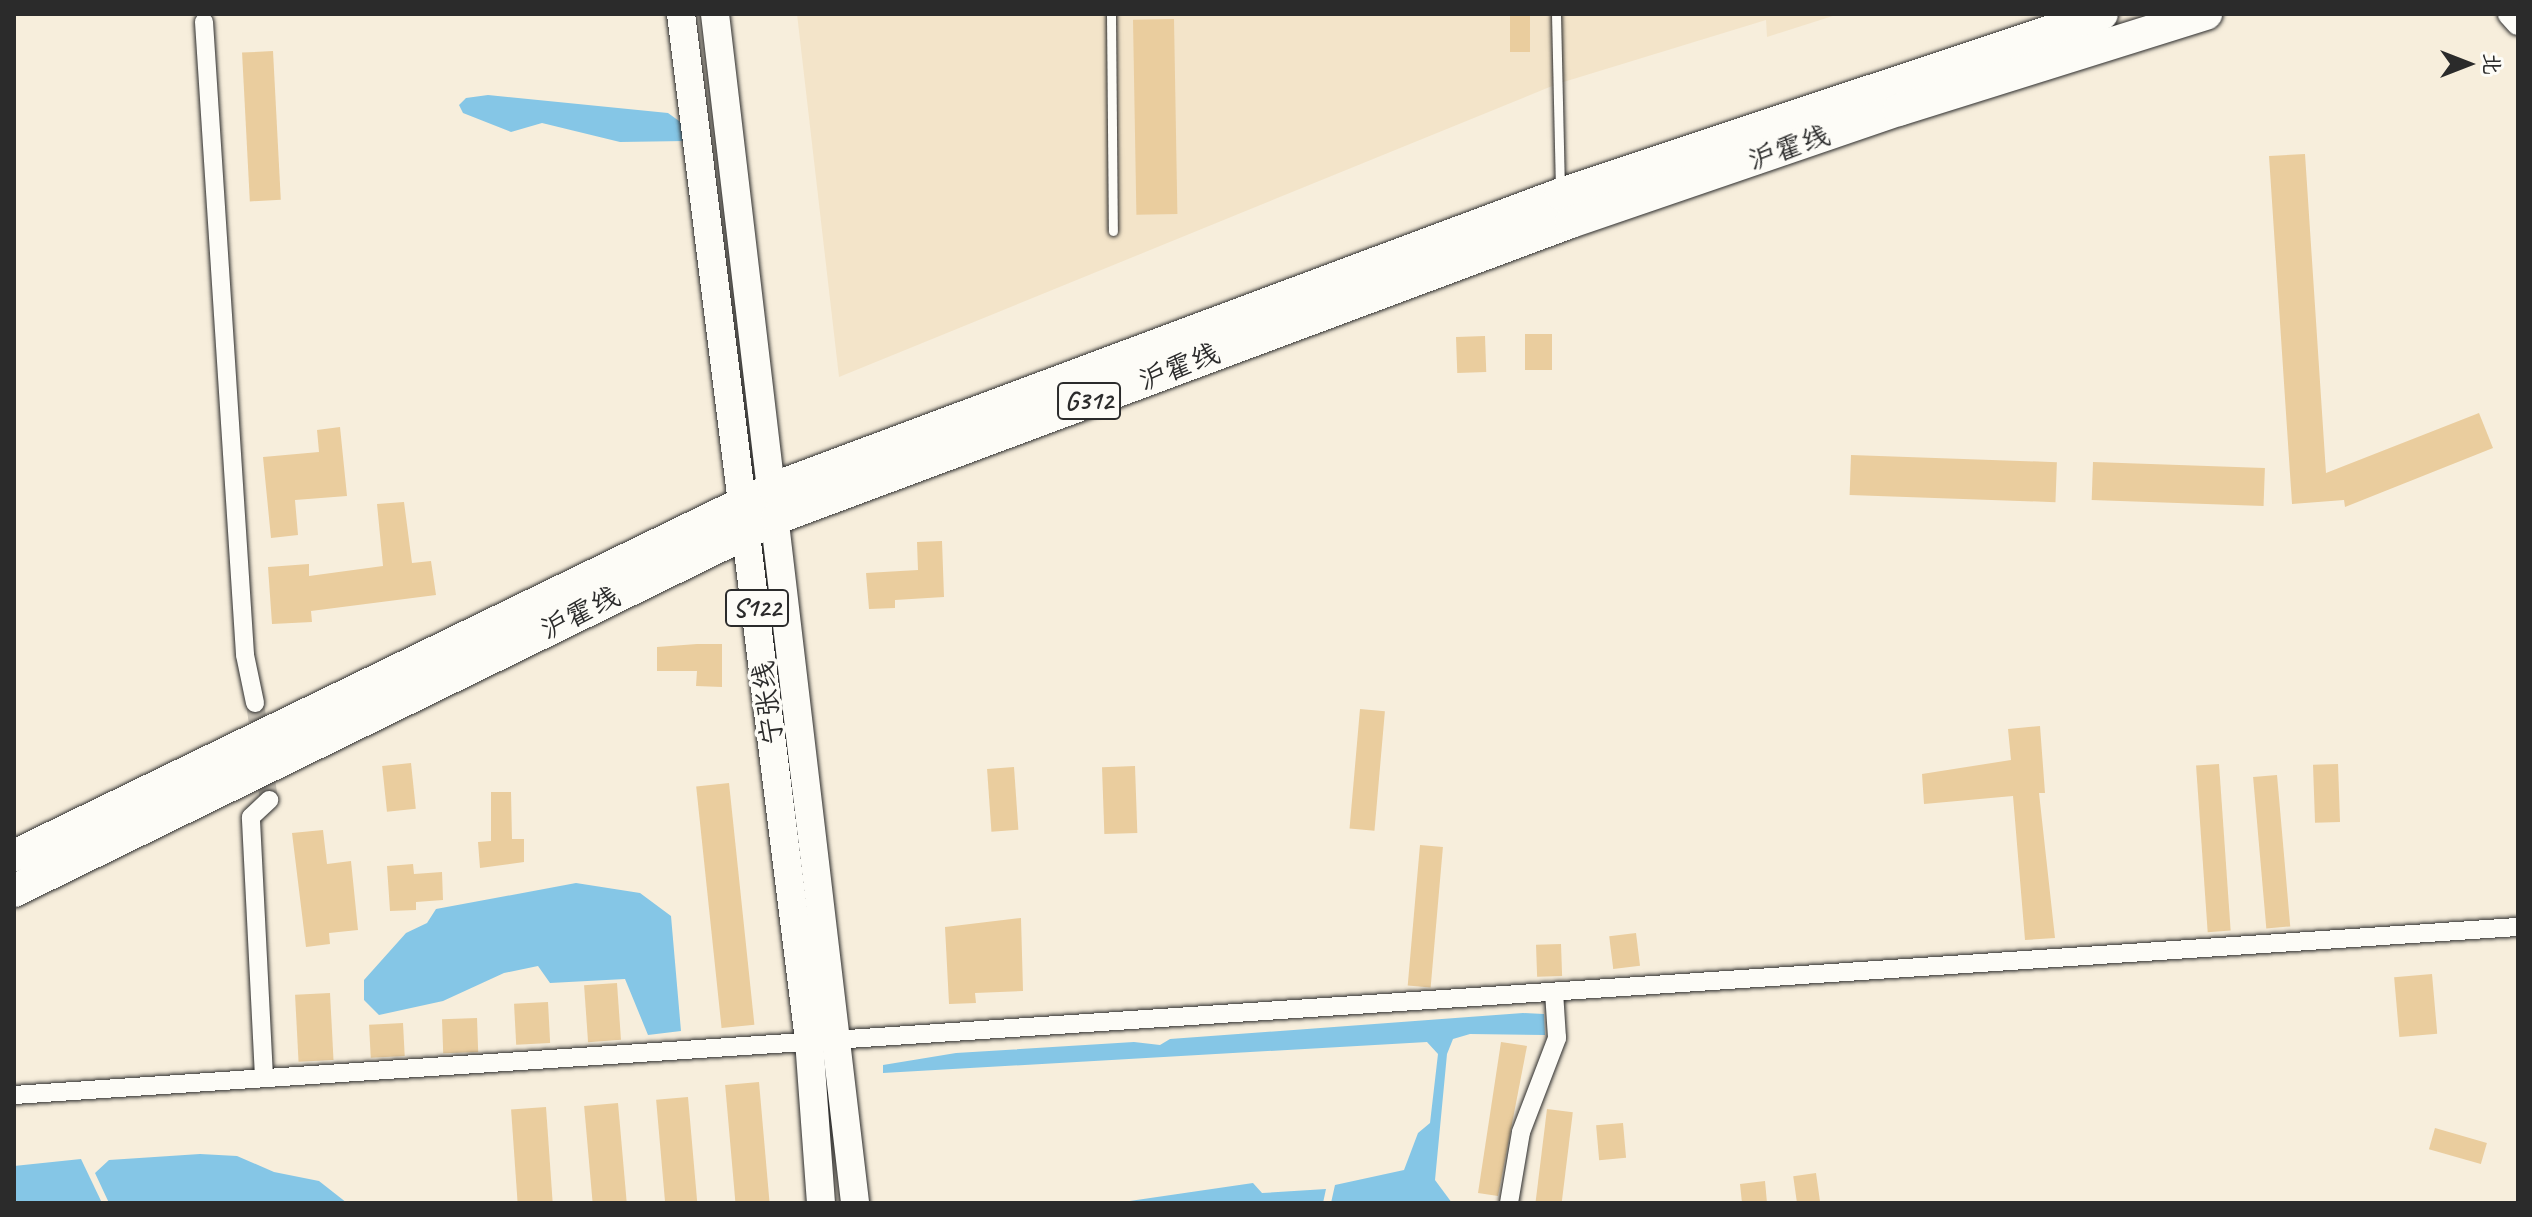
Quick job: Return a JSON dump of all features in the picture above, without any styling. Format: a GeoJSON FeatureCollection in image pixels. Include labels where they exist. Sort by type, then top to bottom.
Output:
{"type":"FeatureCollection","features":[{"type":"Feature","properties":{"kind":"highway","name":"沪霍线"},"geometry":{"type":"LineString","coordinates":[[14,856],[761,510],[1566,208],[2102,14]]}},
{"type":"Feature","properties":{"kind":"highway","name":"沪霍线"},"geometry":{"type":"LineString","coordinates":[[1566,208],[1899,110],[2206,14]]}},
{"type":"Feature","properties":{"kind":"highway","name":"沪霍线"},"geometry":{"type":"LineString","coordinates":[[14,891],[761,510]]}},
{"type":"Feature","properties":{"kind":"main road","name":"宁张线"},"geometry":{"type":"LineString","coordinates":[[681,14],[761,510]]}},
{"type":"Feature","properties":{"kind":"main road","name":"宁张线"},"geometry":{"type":"LineString","coordinates":[[715,14],[761,510],[822,1039],[855,1203]]}},
{"type":"Feature","properties":{"kind":"main road","name":"宁张线"},"geometry":{"type":"LineString","coordinates":[[821,1203],[822,1039]]}},
{"type":"Feature","properties":{"kind":"street"},"geometry":{"type":"LineString","coordinates":[[2510,14],[2518,23]]}},
{"type":"Feature","properties":{"kind":"street"},"geometry":{"type":"LineString","coordinates":[[204,22],[245,655],[255,703]]}},
{"type":"Feature","properties":{"kind":"street"},"geometry":{"type":"LineString","coordinates":[[264,1077],[251,817],[269,800]]}},
{"type":"Feature","properties":{"kind":"street"},"geometry":{"type":"LineString","coordinates":[[14,1095],[2518,927]]}},
{"type":"Feature","properties":{"kind":"street"},"geometry":{"type":"LineString","coordinates":[[1509,1203],[1521,1132],[1557,1038],[1554,992]]}},
{"type":"Feature","properties":{"kind":"lane"},"geometry":{"type":"LineString","coordinates":[[1111,14],[1113,231]]}},
{"type":"Feature","properties":{"kind":"lane"},"geometry":{"type":"LineString","coordinates":[[1556,14],[1566,208]]}},
{"type":"Feature","properties":{"kind":"shaded area"},"geometry":{"type":"Polygon","coordinates":[[[797,14],[1839,14],[1767,37],[1766,20],[1557,84],[839,377],[797,14]]]}},
{"type":"Feature","properties":{"kind":"water"},"geometry":{"type":"Polygon","coordinates":[[[488,95],[668,113],[686,126],[685,141],[620,142],[542,123],[511,132],[463,113],[459,105],[466,98],[488,95]]]}},
{"type":"Feature","properties":{"kind":"water"},"geometry":{"type":"Polygon","coordinates":[[[576,883],[640,893],[671,916],[681,1031],[648,1035],[625,979],[550,983],[538,966],[504,973],[443,1001],[379,1015],[364,1000],[364,980],[406,933],[427,923],[436,909],[576,883]]]}},
{"type":"Feature","properties":{"kind":"water"},"geometry":{"type":"Polygon","coordinates":[[[1544,1014],[1545,1035],[1470,1034],[1453,1039],[1447,1054],[1435,1180],[1452,1203],[1331,1203],[1335,1185],[1404,1170],[1418,1133],[1430,1123],[1438,1054],[1427,1042],[883,1073],[883,1065],[956,1053],[1134,1042],[1160,1045],[1170,1039],[1544,1014]]]}},
{"type":"Feature","properties":{"kind":"water"},"geometry":{"type":"Polygon","coordinates":[[[200,1154],[237,1156],[274,1172],[319,1181],[347,1203],[109,1203],[95,1173],[109,1160],[200,1154]]]}},
{"type":"Feature","properties":{"kind":"water"},"geometry":{"type":"Polygon","coordinates":[[[81,1159],[102,1203],[14,1203],[14,1166],[81,1159]]]}},
{"type":"Feature","properties":{"kind":"water"},"geometry":{"type":"Polygon","coordinates":[[[1253,1183],[1262,1193],[1326,1189],[1323,1203],[1116,1203],[1253,1183]]]}},
{"type":"Feature","properties":{"kind":"building"},"geometry":{"type":"Polygon","coordinates":[[[1510,14],[1530,14],[1530,52],[1510,52],[1510,14]]]}},
{"type":"Feature","properties":{"kind":"building"},"geometry":{"type":"Polygon","coordinates":[[[1174,19],[1177,214],[1136,215],[1133,20],[1174,19]]]}},
{"type":"Feature","properties":{"kind":"building"},"geometry":{"type":"Polygon","coordinates":[[[273,51],[281,200],[250,201],[242,53],[273,51]]]}},
{"type":"Feature","properties":{"kind":"building"},"geometry":{"type":"Polygon","coordinates":[[[2305,154],[2326,473],[2479,413],[2493,448],[2345,507],[2344,500],[2292,504],[2269,156],[2305,154]]]}},
{"type":"Feature","properties":{"kind":"building"},"geometry":{"type":"Polygon","coordinates":[[[1525,334],[1552,334],[1552,370],[1525,370],[1525,334]]]}},
{"type":"Feature","properties":{"kind":"building"},"geometry":{"type":"Polygon","coordinates":[[[1485,336],[1486,372],[1457,373],[1456,337],[1485,336]]]}},
{"type":"Feature","properties":{"kind":"building"},"geometry":{"type":"Polygon","coordinates":[[[340,427],[347,496],[295,500],[298,535],[271,538],[263,457],[319,452],[317,430],[340,427]]]}},
{"type":"Feature","properties":{"kind":"building"},"geometry":{"type":"Polygon","coordinates":[[[1851,455],[2057,462],[2055,502],[1850,495],[1851,455]]]}},
{"type":"Feature","properties":{"kind":"building"},"geometry":{"type":"Polygon","coordinates":[[[2093,462],[2265,468],[2264,506],[2092,500],[2093,462]]]}},
{"type":"Feature","properties":{"kind":"building"},"geometry":{"type":"Polygon","coordinates":[[[404,502],[412,563],[431,561],[436,595],[311,611],[312,622],[272,624],[268,567],[309,564],[309,576],[383,566],[377,504],[404,502]]]}},
{"type":"Feature","properties":{"kind":"building"},"geometry":{"type":"Polygon","coordinates":[[[942,541],[944,597],[895,600],[895,608],[869,609],[866,573],[918,570],[917,542],[942,541]]]}},
{"type":"Feature","properties":{"kind":"building"},"geometry":{"type":"Polygon","coordinates":[[[722,644],[722,687],[696,686],[697,671],[657,671],[657,647],[722,644]]]}},
{"type":"Feature","properties":{"kind":"building"},"geometry":{"type":"Polygon","coordinates":[[[1360,709],[1385,711],[1374,831],[1350,829],[1360,709]]]}},
{"type":"Feature","properties":{"kind":"building"},"geometry":{"type":"Polygon","coordinates":[[[2040,726],[2045,793],[2039,793],[2055,938],[2025,940],[2013,796],[1924,804],[1922,774],[2011,760],[2008,729],[2040,726]]]}},
{"type":"Feature","properties":{"kind":"building"},"geometry":{"type":"Polygon","coordinates":[[[411,763],[416,809],[387,812],[382,766],[411,763]]]}},
{"type":"Feature","properties":{"kind":"building"},"geometry":{"type":"Polygon","coordinates":[[[2219,764],[2231,931],[2208,932],[2196,766],[2219,764]]]}},
{"type":"Feature","properties":{"kind":"building"},"geometry":{"type":"Polygon","coordinates":[[[2338,764],[2340,822],[2315,823],[2313,765],[2338,764]]]}},
{"type":"Feature","properties":{"kind":"building"},"geometry":{"type":"Polygon","coordinates":[[[1135,766],[1137,833],[1104,834],[1102,767],[1135,766]]]}},
{"type":"Feature","properties":{"kind":"building"},"geometry":{"type":"Polygon","coordinates":[[[1014,767],[1018,830],[991,832],[987,769],[1014,767]]]}},
{"type":"Feature","properties":{"kind":"building"},"geometry":{"type":"Polygon","coordinates":[[[2277,775],[2290,926],[2266,929],[2253,777],[2277,775]]]}},
{"type":"Feature","properties":{"kind":"building"},"geometry":{"type":"Polygon","coordinates":[[[729,783],[754,1025],[722,1028],[696,786],[729,783]]]}},
{"type":"Feature","properties":{"kind":"building"},"geometry":{"type":"Polygon","coordinates":[[[491,792],[511,792],[512,839],[524,839],[524,862],[480,868],[478,842],[491,841],[491,792]]]}},
{"type":"Feature","properties":{"kind":"building"},"geometry":{"type":"Polygon","coordinates":[[[323,830],[327,864],[351,861],[358,930],[329,933],[330,944],[306,947],[292,833],[323,830]]]}},
{"type":"Feature","properties":{"kind":"building"},"geometry":{"type":"Polygon","coordinates":[[[1420,845],[1443,847],[1431,987],[1408,985],[1420,845]]]}},
{"type":"Feature","properties":{"kind":"building"},"geometry":{"type":"Polygon","coordinates":[[[413,864],[414,874],[442,872],[443,900],[416,902],[416,910],[390,911],[387,866],[413,864]]]}},
{"type":"Feature","properties":{"kind":"building"},"geometry":{"type":"Polygon","coordinates":[[[1021,918],[1023,991],[975,993],[976,1003],[949,1004],[945,927],[1021,918]]]}},
{"type":"Feature","properties":{"kind":"building"},"geometry":{"type":"Polygon","coordinates":[[[1636,933],[1640,966],[1613,969],[1609,936],[1636,933]]]}},
{"type":"Feature","properties":{"kind":"building"},"geometry":{"type":"Polygon","coordinates":[[[1561,944],[1562,976],[1537,977],[1536,945],[1561,944]]]}},
{"type":"Feature","properties":{"kind":"building"},"geometry":{"type":"Polygon","coordinates":[[[2432,974],[2437,1034],[2399,1037],[2394,977],[2432,974]]]}},
{"type":"Feature","properties":{"kind":"building"},"geometry":{"type":"Polygon","coordinates":[[[617,983],[621,1040],[588,1042],[584,985],[617,983]]]}},
{"type":"Feature","properties":{"kind":"building"},"geometry":{"type":"Polygon","coordinates":[[[330,993],[334,1060],[299,1062],[295,995],[330,993]]]}},
{"type":"Feature","properties":{"kind":"building"},"geometry":{"type":"Polygon","coordinates":[[[548,1002],[550,1043],[516,1045],[514,1004],[548,1002]]]}},
{"type":"Feature","properties":{"kind":"building"},"geometry":{"type":"Polygon","coordinates":[[[477,1018],[478,1052],[443,1053],[442,1019],[477,1018]]]}},
{"type":"Feature","properties":{"kind":"building"},"geometry":{"type":"Polygon","coordinates":[[[403,1023],[405,1056],[371,1058],[369,1025],[403,1023]]]}},
{"type":"Feature","properties":{"kind":"building"},"geometry":{"type":"Polygon","coordinates":[[[1501,1042],[1527,1046],[1498,1196],[1478,1193],[1501,1042]]]}},
{"type":"Feature","properties":{"kind":"building"},"geometry":{"type":"Polygon","coordinates":[[[759,1082],[770,1203],[735,1203],[725,1085],[759,1082]]]}},
{"type":"Feature","properties":{"kind":"building"},"geometry":{"type":"Polygon","coordinates":[[[688,1097],[697,1203],[665,1203],[656,1100],[688,1097]]]}},
{"type":"Feature","properties":{"kind":"building"},"geometry":{"type":"Polygon","coordinates":[[[618,1103],[627,1203],[593,1203],[584,1106],[618,1103]]]}},
{"type":"Feature","properties":{"kind":"building"},"geometry":{"type":"Polygon","coordinates":[[[546,1107],[553,1203],[518,1203],[511,1109],[546,1107]]]}},
{"type":"Feature","properties":{"kind":"building"},"geometry":{"type":"Polygon","coordinates":[[[1547,1109],[1573,1112],[1562,1203],[1535,1203],[1547,1109]]]}},
{"type":"Feature","properties":{"kind":"building"},"geometry":{"type":"Polygon","coordinates":[[[1623,1123],[1626,1158],[1599,1160],[1596,1125],[1623,1123]]]}},
{"type":"Feature","properties":{"kind":"building"},"geometry":{"type":"Polygon","coordinates":[[[2435,1128],[2487,1143],[2481,1164],[2429,1149],[2435,1128]]]}},
{"type":"Feature","properties":{"kind":"building"},"geometry":{"type":"Polygon","coordinates":[[[1816,1173],[1820,1203],[1797,1203],[1793,1176],[1816,1173]]]}},
{"type":"Feature","properties":{"kind":"building"},"geometry":{"type":"Polygon","coordinates":[[[1765,1181],[1767,1203],[1742,1203],[1740,1184],[1765,1181]]]}},
{"type":"Feature","properties":{"kind":"tunnel"},"geometry":{"type":"LineString","coordinates":[[255,703],[269,800]]}}]}
